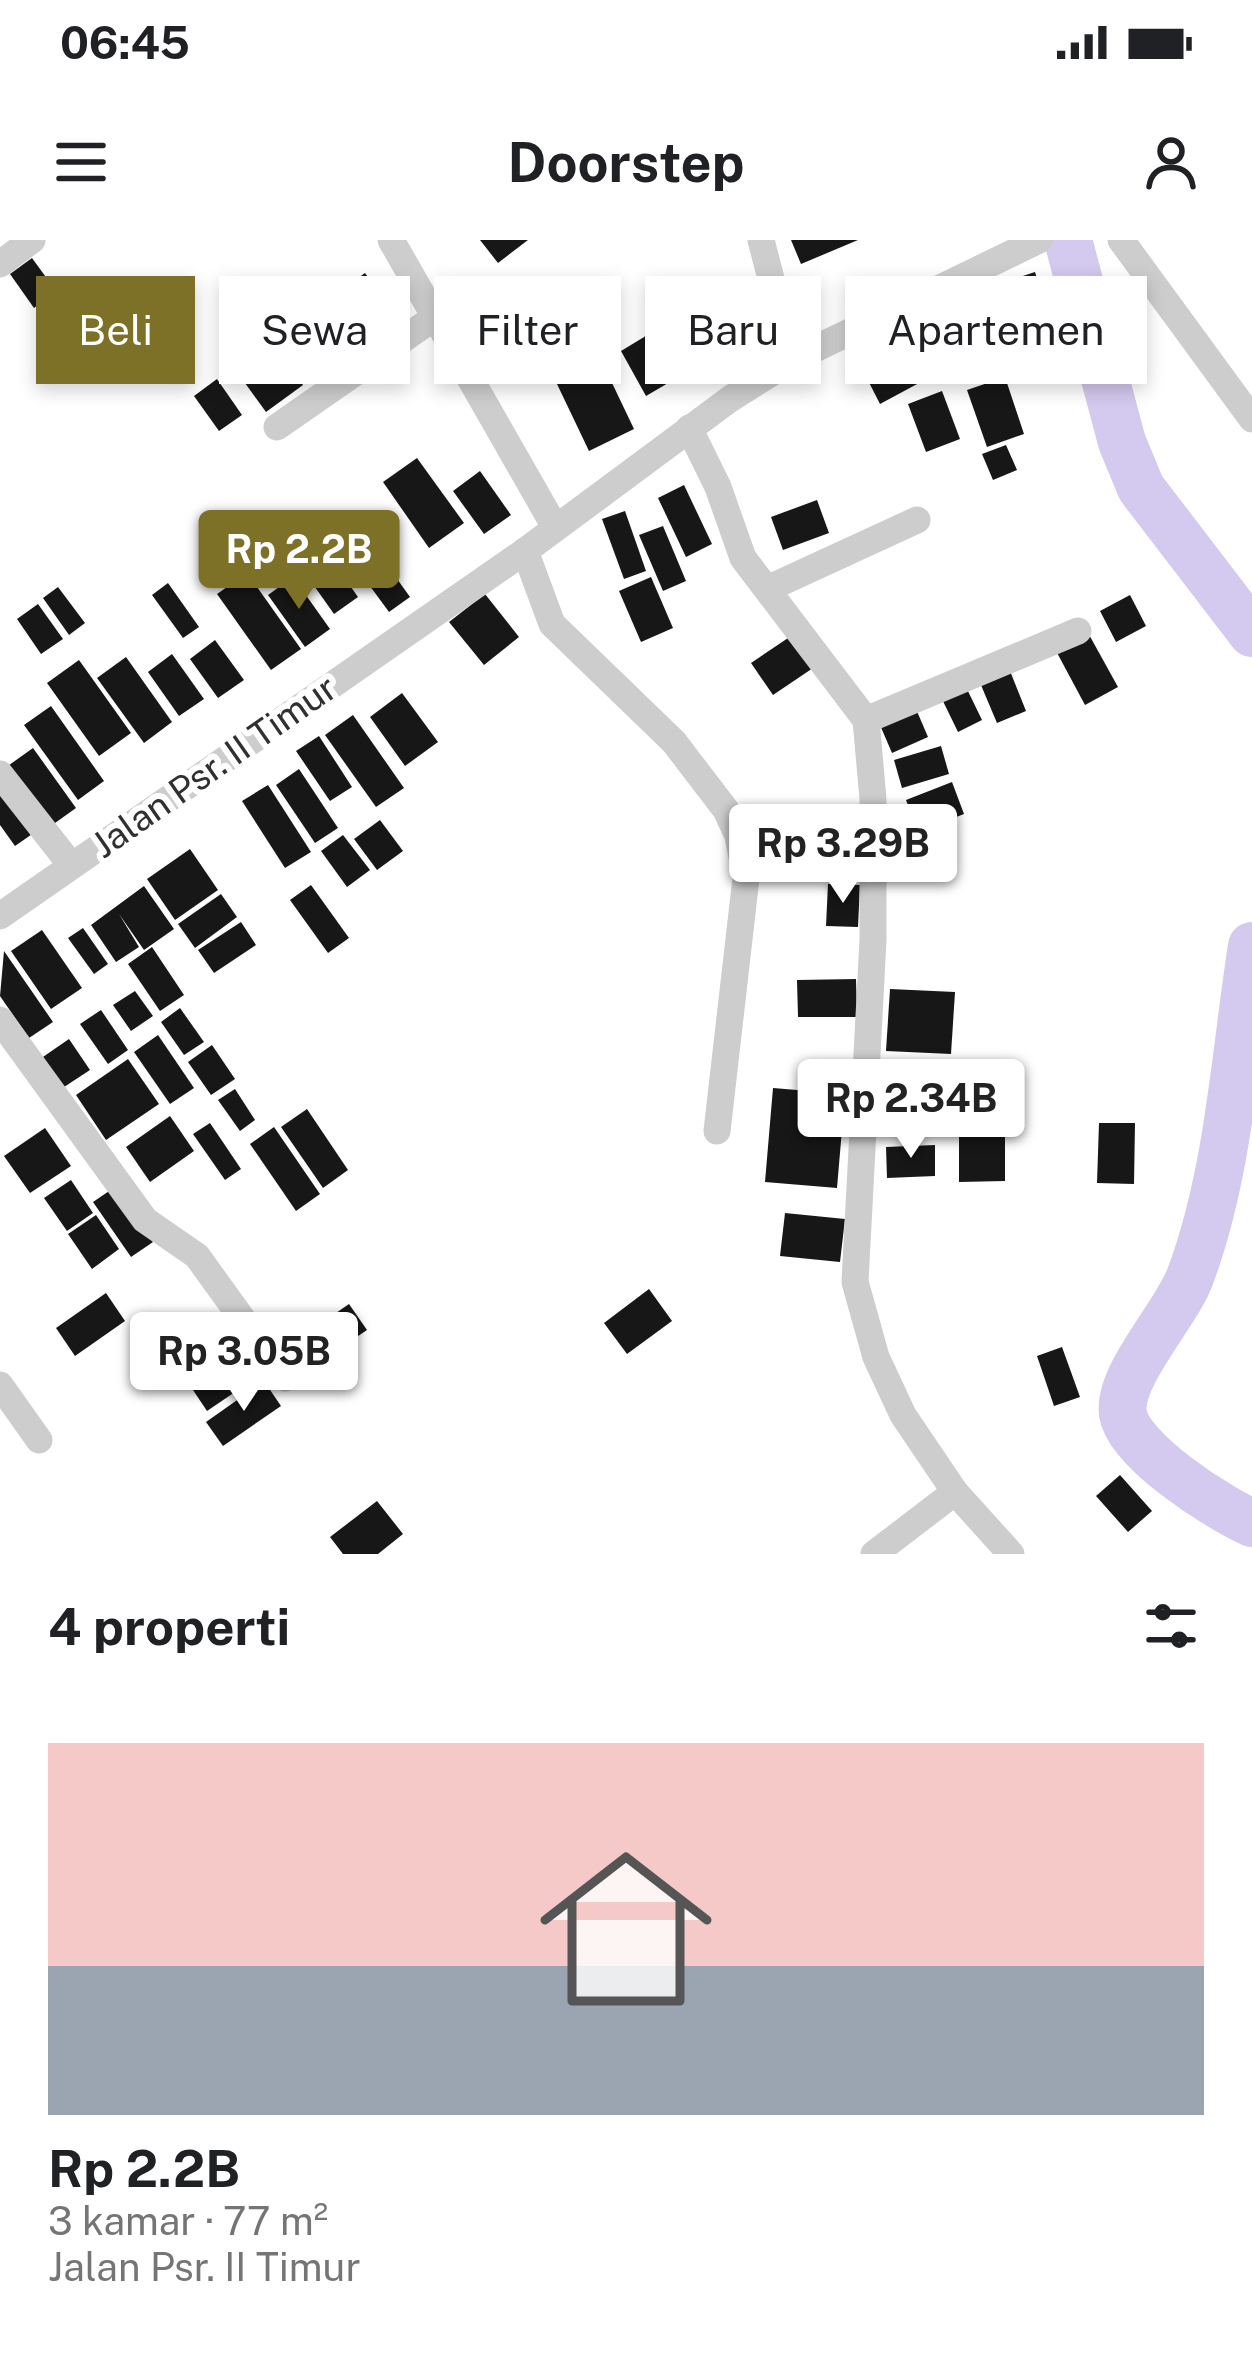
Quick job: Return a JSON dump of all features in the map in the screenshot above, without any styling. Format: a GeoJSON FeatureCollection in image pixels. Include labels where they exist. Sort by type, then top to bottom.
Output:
{"type":"FeatureCollection","features":[{"type":"Feature","properties":{"kind":"street"},"geometry":{"type":"LineString","coordinates":[[0,264],[32,240]]}},
{"type":"Feature","properties":{"kind":"street"},"geometry":{"type":"LineString","coordinates":[[391,240],[434,309]]}},
{"type":"Feature","properties":{"kind":"street"},"geometry":{"type":"LineString","coordinates":[[761,240],[770,276]]}},
{"type":"Feature","properties":{"kind":"street"},"geometry":{"type":"LineString","coordinates":[[1120,240],[1252,419]]}},
{"type":"Feature","properties":{"kind":"street","name":"Jalan Psr. II Timur"},"geometry":{"type":"LineString","coordinates":[[821,347],[1037,241]]}},
{"type":"Feature","properties":{"kind":"street"},"geometry":{"type":"LineString","coordinates":[[277,428],[434,318]]}},
{"type":"Feature","properties":{"kind":"street"},"geometry":{"type":"LineString","coordinates":[[476,384],[555,526]]}},
{"type":"Feature","properties":{"kind":"street","name":"Jalan Psr. II Timur"},"geometry":{"type":"LineString","coordinates":[[0,916],[757,384]]}},
{"type":"Feature","properties":{"kind":"street"},"geometry":{"type":"LineString","coordinates":[[689,428],[718,487],[735,544],[866,720],[873,799],[873,940],[855,1282],[876,1357],[903,1415],[956,1492],[1011,1554]]}},
{"type":"Feature","properties":{"kind":"street"},"geometry":{"type":"LineString","coordinates":[[767,589],[917,520]]}},
{"type":"Feature","properties":{"kind":"street"},"geometry":{"type":"LineString","coordinates":[[525,551],[552,624],[674,742],[726,810],[738,836],[746,878],[717,1131]]}},
{"type":"Feature","properties":{"kind":"street"},"geometry":{"type":"LineString","coordinates":[[866,720],[1078,631]]}},
{"type":"Feature","properties":{"kind":"street"},"geometry":{"type":"LineString","coordinates":[[0,774],[71,865]]}},
{"type":"Feature","properties":{"kind":"street"},"geometry":{"type":"LineString","coordinates":[[0,1020],[145,1220],[197,1256],[284,1378]]}},
{"type":"Feature","properties":{"kind":"street"},"geometry":{"type":"LineString","coordinates":[[0,1385],[39,1440]]}},
{"type":"Feature","properties":{"kind":"street"},"geometry":{"type":"LineString","coordinates":[[874,1554],[956,1492]]}},
{"type":"Feature","properties":{"kind":"building"},"geometry":{"type":"Polygon","coordinates":[[[480,240],[528,240],[498,263],[480,240]]]}},
{"type":"Feature","properties":{"kind":"building"},"geometry":{"type":"Polygon","coordinates":[[[791,240],[858,240],[801,264],[791,240]]]}},
{"type":"Feature","properties":{"kind":"building"},"geometry":{"type":"Polygon","coordinates":[[[32,258],[45,276],[36,276],[34,308],[10,274],[32,258]]]}},
{"type":"Feature","properties":{"kind":"building"},"geometry":{"type":"Polygon","coordinates":[[[645,336],[645,384],[666,384],[646,396],[621,351],[645,336]]]}},
{"type":"Feature","properties":{"kind":"building"},"geometry":{"type":"Polygon","coordinates":[[[217,379],[242,415],[219,431],[194,396],[217,379]]]}},
{"type":"Feature","properties":{"kind":"building"},"geometry":{"type":"Polygon","coordinates":[[[246,384],[302,384],[303,385],[266,412],[246,384]]]}},
{"type":"Feature","properties":{"kind":"building"},"geometry":{"type":"Polygon","coordinates":[[[557,384],[613,384],[634,429],[589,451],[557,384]]]}},
{"type":"Feature","properties":{"kind":"building"},"geometry":{"type":"Polygon","coordinates":[[[870,384],[917,384],[880,404],[870,384]]]}},
{"type":"Feature","properties":{"kind":"building"},"geometry":{"type":"Polygon","coordinates":[[[1007,384],[1024,434],[987,447],[967,390],[1007,384]]]}},
{"type":"Feature","properties":{"kind":"building"},"geometry":{"type":"Polygon","coordinates":[[[942,391],[960,439],[926,452],[908,404],[942,391]]]}},
{"type":"Feature","properties":{"kind":"building"},"geometry":{"type":"Polygon","coordinates":[[[1006,445],[1017,470],[993,480],[982,454],[1006,445]]]}},
{"type":"Feature","properties":{"kind":"building"},"geometry":{"type":"Polygon","coordinates":[[[417,458],[464,523],[429,548],[383,482],[417,458]]]}},
{"type":"Feature","properties":{"kind":"building"},"geometry":{"type":"Polygon","coordinates":[[[480,471],[511,515],[484,534],[453,491],[480,471]]]}},
{"type":"Feature","properties":{"kind":"building"},"geometry":{"type":"Polygon","coordinates":[[[684,485],[712,544],[686,557],[658,498],[684,485]]]}},
{"type":"Feature","properties":{"kind":"building"},"geometry":{"type":"Polygon","coordinates":[[[817,500],[829,533],[783,550],[771,517],[817,500]]]}},
{"type":"Feature","properties":{"kind":"building"},"geometry":{"type":"Polygon","coordinates":[[[625,511],[646,571],[624,579],[602,519],[625,511]]]}},
{"type":"Feature","properties":{"kind":"building"},"geometry":{"type":"Polygon","coordinates":[[[663,526],[686,581],[663,591],[639,535],[663,526]]]}},
{"type":"Feature","properties":{"kind":"building"},"geometry":{"type":"Polygon","coordinates":[[[367,537],[410,597],[389,612],[345,552],[367,537]]]}},
{"type":"Feature","properties":{"kind":"building"},"geometry":{"type":"Polygon","coordinates":[[[322,546],[358,597],[334,614],[298,563],[322,546]]]}},
{"type":"Feature","properties":{"kind":"building"},"geometry":{"type":"Polygon","coordinates":[[[247,573],[301,649],[271,670],[217,594],[247,573]]]}},
{"type":"Feature","properties":{"kind":"building"},"geometry":{"type":"Polygon","coordinates":[[[293,577],[330,629],[305,647],[268,595],[293,577]]]}},
{"type":"Feature","properties":{"kind":"building"},"geometry":{"type":"Polygon","coordinates":[[[651,577],[673,628],[641,642],[619,591],[651,577]]]}},
{"type":"Feature","properties":{"kind":"building"},"geometry":{"type":"Polygon","coordinates":[[[168,583],[199,627],[183,638],[152,595],[168,583]]]}},
{"type":"Feature","properties":{"kind":"building"},"geometry":{"type":"Polygon","coordinates":[[[58,587],[85,623],[69,635],[43,598],[58,587]]]}},
{"type":"Feature","properties":{"kind":"building"},"geometry":{"type":"Polygon","coordinates":[[[485,594],[519,637],[484,665],[449,622],[485,594]]]}},
{"type":"Feature","properties":{"kind":"building"},"geometry":{"type":"Polygon","coordinates":[[[1130,595],[1146,626],[1116,642],[1100,611],[1130,595]]]}},
{"type":"Feature","properties":{"kind":"building"},"geometry":{"type":"Polygon","coordinates":[[[38,604],[63,639],[41,654],[17,619],[38,604]]]}},
{"type":"Feature","properties":{"kind":"building"},"geometry":{"type":"Polygon","coordinates":[[[1087,631],[1118,687],[1085,705],[1055,649],[1087,631]]]}},
{"type":"Feature","properties":{"kind":"building"},"geometry":{"type":"Polygon","coordinates":[[[794,634],[816,666],[773,695],[751,663],[794,634]]]}},
{"type":"Feature","properties":{"kind":"building"},"geometry":{"type":"Polygon","coordinates":[[[215,640],[244,680],[218,698],[190,659],[215,640]]]}},
{"type":"Feature","properties":{"kind":"building"},"geometry":{"type":"Polygon","coordinates":[[[172,654],[204,699],[179,716],[148,672],[172,654]]]}},
{"type":"Feature","properties":{"kind":"building"},"geometry":{"type":"Polygon","coordinates":[[[126,657],[172,722],[144,743],[97,678],[126,657]]]}},
{"type":"Feature","properties":{"kind":"building"},"geometry":{"type":"Polygon","coordinates":[[[79,660],[131,733],[99,756],[47,683],[79,660]]]}},
{"type":"Feature","properties":{"kind":"building"},"geometry":{"type":"Polygon","coordinates":[[[1008,666],[1026,711],[997,723],[978,678],[1008,666]]]}},
{"type":"Feature","properties":{"kind":"building"},"geometry":{"type":"Polygon","coordinates":[[[965,685],[982,720],[958,732],[941,697],[965,685]]]}},
{"type":"Feature","properties":{"kind":"building"},"geometry":{"type":"Polygon","coordinates":[[[402,693],[438,742],[405,766],[370,717],[402,693]]]}},
{"type":"Feature","properties":{"kind":"building"},"geometry":{"type":"Polygon","coordinates":[[[51,706],[104,781],[78,800],[24,725],[51,706]]]}},
{"type":"Feature","properties":{"kind":"building"},"geometry":{"type":"Polygon","coordinates":[[[916,709],[928,737],[892,753],[880,725],[916,709]]]}},
{"type":"Feature","properties":{"kind":"building"},"geometry":{"type":"Polygon","coordinates":[[[353,715],[404,788],[376,807],[325,735],[353,715]]]}},
{"type":"Feature","properties":{"kind":"building"},"geometry":{"type":"Polygon","coordinates":[[[319,736],[352,787],[330,801],[296,751],[319,736]]]}},
{"type":"Feature","properties":{"kind":"building"},"geometry":{"type":"Polygon","coordinates":[[[941,746],[949,774],[902,788],[894,760],[941,746]]]}},
{"type":"Feature","properties":{"kind":"building"},"geometry":{"type":"Polygon","coordinates":[[[33,748],[76,808],[48,828],[5,768],[33,748]]]}},
{"type":"Feature","properties":{"kind":"building"},"geometry":{"type":"Polygon","coordinates":[[[299,769],[338,828],[315,843],[276,785],[299,769]]]}},
{"type":"Feature","properties":{"kind":"building"},"geometry":{"type":"Polygon","coordinates":[[[0,776],[38,830],[15,846],[0,825],[0,776]]]}},
{"type":"Feature","properties":{"kind":"building"},"geometry":{"type":"Polygon","coordinates":[[[952,782],[964,814],[918,832],[906,800],[952,782]]]}},
{"type":"Feature","properties":{"kind":"building"},"geometry":{"type":"Polygon","coordinates":[[[268,785],[311,852],[285,868],[242,801],[268,785]]]}},
{"type":"Feature","properties":{"kind":"building"},"geometry":{"type":"Polygon","coordinates":[[[380,820],[403,851],[377,870],[354,839],[380,820]]]}},
{"type":"Feature","properties":{"kind":"building"},"geometry":{"type":"Polygon","coordinates":[[[343,835],[370,870],[347,887],[321,851],[343,835]]]}},
{"type":"Feature","properties":{"kind":"building"},"geometry":{"type":"Polygon","coordinates":[[[190,849],[218,890],[175,920],[147,879],[190,849]]]}},
{"type":"Feature","properties":{"kind":"building"},"geometry":{"type":"Polygon","coordinates":[[[828,884],[860,885],[858,927],[826,926],[828,884]]]}},
{"type":"Feature","properties":{"kind":"building"},"geometry":{"type":"Polygon","coordinates":[[[311,885],[349,938],[328,953],[290,900],[311,885]]]}},
{"type":"Feature","properties":{"kind":"building"},"geometry":{"type":"Polygon","coordinates":[[[144,886],[174,929],[144,950],[119,914],[139,947],[116,962],[91,925],[144,886]]]}},
{"type":"Feature","properties":{"kind":"building"},"geometry":{"type":"Polygon","coordinates":[[[221,894],[237,917],[195,948],[178,924],[221,894]]]}},
{"type":"Feature","properties":{"kind":"building"},"geometry":{"type":"Polygon","coordinates":[[[241,922],[256,945],[214,973],[198,950],[241,922]]]}},
{"type":"Feature","properties":{"kind":"building"},"geometry":{"type":"Polygon","coordinates":[[[83,928],[108,964],[94,974],[68,938],[83,928]]]}},
{"type":"Feature","properties":{"kind":"building"},"geometry":{"type":"Polygon","coordinates":[[[42,930],[82,988],[51,1009],[11,951],[42,930]]]}},
{"type":"Feature","properties":{"kind":"building"},"geometry":{"type":"Polygon","coordinates":[[[152,947],[184,995],[160,1011],[128,964],[152,947]]]}},
{"type":"Feature","properties":{"kind":"building"},"geometry":{"type":"Polygon","coordinates":[[[4,951],[53,1022],[29,1038],[0,996],[4,951]]]}},
{"type":"Feature","properties":{"kind":"building"},"geometry":{"type":"Polygon","coordinates":[[[856,979],[857,1017],[798,1017],[797,980],[856,979]]]}},
{"type":"Feature","properties":{"kind":"building"},"geometry":{"type":"Polygon","coordinates":[[[890,989],[955,992],[951,1054],[886,1051],[890,989]]]}},
{"type":"Feature","properties":{"kind":"building"},"geometry":{"type":"Polygon","coordinates":[[[135,991],[153,1016],[131,1031],[113,1005],[135,991]]]}},
{"type":"Feature","properties":{"kind":"building"},"geometry":{"type":"Polygon","coordinates":[[[180,1008],[204,1042],[184,1055],[161,1022],[180,1008]]]}},
{"type":"Feature","properties":{"kind":"building"},"geometry":{"type":"Polygon","coordinates":[[[101,1010],[128,1050],[108,1064],[80,1024],[101,1010]]]}},
{"type":"Feature","properties":{"kind":"building"},"geometry":{"type":"Polygon","coordinates":[[[158,1035],[194,1088],[170,1104],[134,1052],[158,1035]]]}},
{"type":"Feature","properties":{"kind":"building"},"geometry":{"type":"Polygon","coordinates":[[[69,1039],[90,1070],[61,1089],[40,1059],[69,1039]]]}},
{"type":"Feature","properties":{"kind":"building"},"geometry":{"type":"Polygon","coordinates":[[[212,1045],[235,1079],[211,1095],[188,1062],[212,1045]]]}},
{"type":"Feature","properties":{"kind":"building"},"geometry":{"type":"Polygon","coordinates":[[[128,1059],[159,1104],[106,1140],[76,1095],[128,1059]]]}},
{"type":"Feature","properties":{"kind":"building"},"geometry":{"type":"Polygon","coordinates":[[[773,1088],[845,1094],[837,1188],[765,1182],[773,1088]]]}},
{"type":"Feature","properties":{"kind":"building"},"geometry":{"type":"Polygon","coordinates":[[[235,1089],[255,1120],[240,1131],[218,1100],[235,1089]]]}},
{"type":"Feature","properties":{"kind":"building"},"geometry":{"type":"Polygon","coordinates":[[[307,1109],[348,1170],[323,1188],[281,1127],[307,1109]]]}},
{"type":"Feature","properties":{"kind":"building"},"geometry":{"type":"Polygon","coordinates":[[[170,1116],[194,1151],[150,1182],[126,1147],[170,1116]]]}},
{"type":"Feature","properties":{"kind":"building"},"geometry":{"type":"Polygon","coordinates":[[[210,1123],[241,1169],[225,1180],[193,1134],[210,1123]]]}},
{"type":"Feature","properties":{"kind":"building"},"geometry":{"type":"Polygon","coordinates":[[[1099,1123],[1135,1123],[1134,1184],[1097,1183],[1099,1123]]]}},
{"type":"Feature","properties":{"kind":"building"},"geometry":{"type":"Polygon","coordinates":[[[959,1125],[1005,1125],[1005,1181],[959,1182],[959,1125]]]}},
{"type":"Feature","properties":{"kind":"building"},"geometry":{"type":"Polygon","coordinates":[[[274,1127],[320,1194],[296,1211],[250,1144],[274,1127]]]}},
{"type":"Feature","properties":{"kind":"building"},"geometry":{"type":"Polygon","coordinates":[[[45,1128],[71,1166],[30,1193],[4,1156],[45,1128]]]}},
{"type":"Feature","properties":{"kind":"building"},"geometry":{"type":"Polygon","coordinates":[[[935,1145],[935,1176],[887,1178],[886,1147],[935,1145]]]}},
{"type":"Feature","properties":{"kind":"building"},"geometry":{"type":"Polygon","coordinates":[[[71,1180],[93,1213],[67,1231],[44,1198],[71,1180]]]}},
{"type":"Feature","properties":{"kind":"building"},"geometry":{"type":"Polygon","coordinates":[[[115,1187],[153,1242],[131,1257],[93,1202],[115,1187]]]}},
{"type":"Feature","properties":{"kind":"building"},"geometry":{"type":"Polygon","coordinates":[[[785,1213],[845,1219],[840,1262],[780,1256],[785,1213]]]}},
{"type":"Feature","properties":{"kind":"building"},"geometry":{"type":"Polygon","coordinates":[[[96,1215],[119,1249],[92,1269],[68,1234],[96,1215]]]}},
{"type":"Feature","properties":{"kind":"building"},"geometry":{"type":"Polygon","coordinates":[[[649,1289],[672,1321],[627,1354],[604,1323],[649,1289]]]}},
{"type":"Feature","properties":{"kind":"building"},"geometry":{"type":"Polygon","coordinates":[[[106,1293],[125,1321],[75,1356],[56,1328],[106,1293]]]}},
{"type":"Feature","properties":{"kind":"building"},"geometry":{"type":"Polygon","coordinates":[[[349,1304],[367,1330],[308,1370],[291,1344],[349,1304]]]}},
{"type":"Feature","properties":{"kind":"building"},"geometry":{"type":"Polygon","coordinates":[[[237,1334],[263,1373],[207,1411],[181,1372],[237,1334]]]}},
{"type":"Feature","properties":{"kind":"building"},"geometry":{"type":"Polygon","coordinates":[[[1062,1347],[1080,1397],[1054,1406],[1037,1356],[1062,1347]]]}},
{"type":"Feature","properties":{"kind":"building"},"geometry":{"type":"Polygon","coordinates":[[[264,1381],[281,1406],[223,1446],[206,1422],[264,1381]]]}},
{"type":"Feature","properties":{"kind":"building"},"geometry":{"type":"Polygon","coordinates":[[[1120,1475],[1152,1511],[1128,1532],[1096,1496],[1120,1475]]]}},
{"type":"Feature","properties":{"kind":"building"},"geometry":{"type":"Polygon","coordinates":[[[377,1501],[403,1534],[378,1554],[343,1554],[330,1537],[377,1501]]]}},
{"type":"Feature","properties":{"kind":"waterway"},"geometry":{"type":"LineString","coordinates":[[1068,240],[1122,442],[1141,488],[1252,633]]}},
{"type":"Feature","properties":{"kind":"waterway"},"geometry":{"type":"LineString","coordinates":[[1252,946],[1222,1155],[1203,1237],[1183,1292],[1129,1382],[1123,1414],[1129,1429],[1157,1461],[1252,1523]]}}]}
